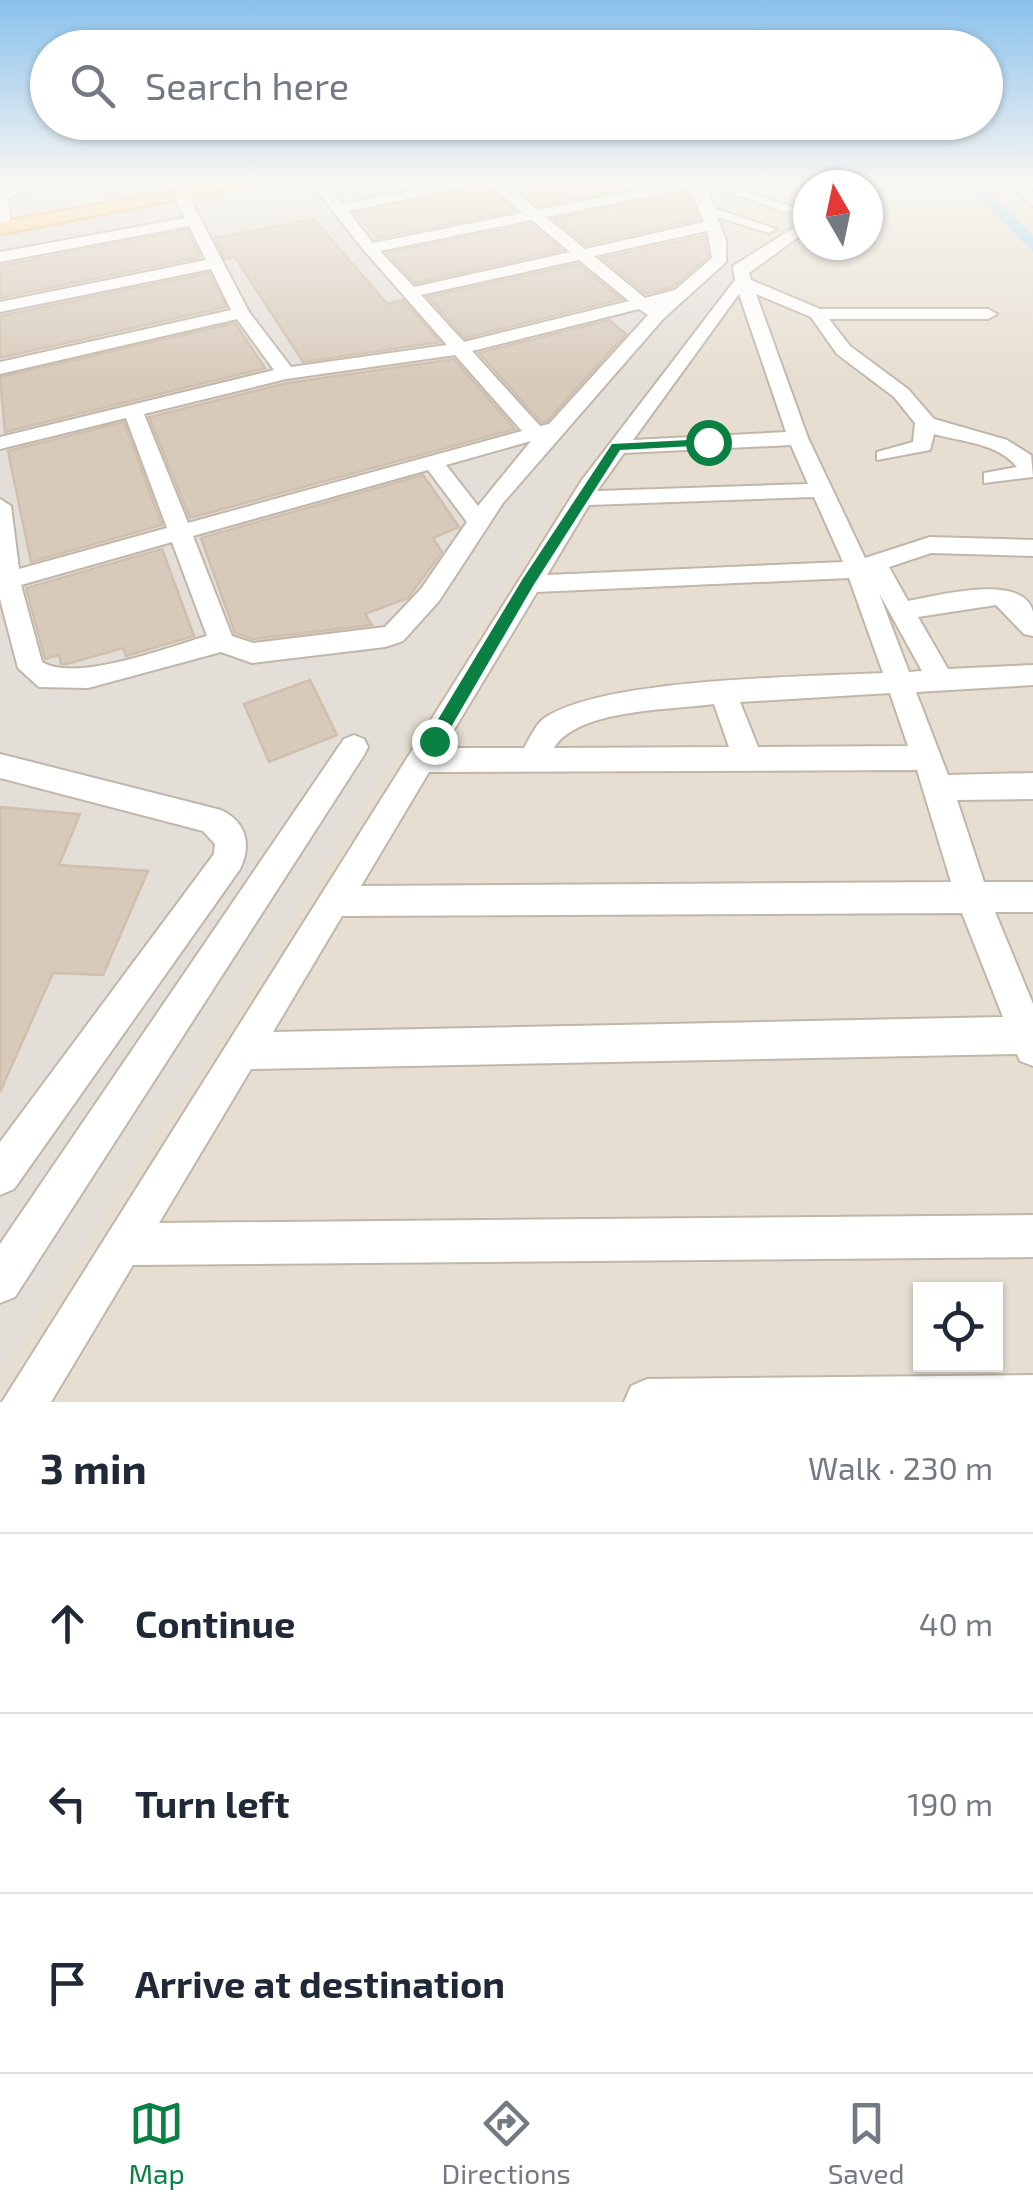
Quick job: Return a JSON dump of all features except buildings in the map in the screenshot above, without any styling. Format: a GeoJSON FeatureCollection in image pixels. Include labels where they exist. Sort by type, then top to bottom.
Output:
{"type":"FeatureCollection","features":[{"type":"Feature","properties":{"kind":"street"},"geometry":{"type":"LineString","coordinates":[[0,258],[44,249]]}},
{"type":"Feature","properties":{"kind":"street"},"geometry":{"type":"LineString","coordinates":[[205,249],[241,314],[286,372]]}},
{"type":"Feature","properties":{"kind":"street"},"geometry":{"type":"LineString","coordinates":[[361,249],[404,299],[546,434]]}},
{"type":"Feature","properties":{"kind":"street"},"geometry":{"type":"LineString","coordinates":[[371,249],[404,299]]}},
{"type":"Feature","properties":{"kind":"street"},"geometry":{"type":"LineString","coordinates":[[575,249],[650,309]]}},
{"type":"Feature","properties":{"kind":"street"},"geometry":{"type":"LineString","coordinates":[[404,299],[602,249]]}},
{"type":"Feature","properties":{"kind":"street"},"geometry":{"type":"LineString","coordinates":[[0,443],[286,372],[459,349],[650,309],[682,294],[722,255],[721,249]]}},
{"type":"Feature","properties":{"kind":"street"},"geometry":{"type":"LineString","coordinates":[[728,249],[821,490],[867,568],[904,610],[942,682]]}},
{"type":"Feature","properties":{"kind":"street"},"geometry":{"type":"LineString","coordinates":[[25,1402],[582,498],[741,277],[775,249]]}},
{"type":"Feature","properties":{"kind":"street"},"geometry":{"type":"LineString","coordinates":[[0,307],[212,264]]}},
{"type":"Feature","properties":{"kind":"street"},"geometry":{"type":"LineString","coordinates":[[741,277],[818,314],[988,314]]}},
{"type":"Feature","properties":{"kind":"street"},"geometry":{"type":"LineString","coordinates":[[0,506],[8,580],[31,668],[49,680],[88,678],[222,642],[252,653],[343,646],[394,634],[430,595],[546,434],[650,309]]}},
{"type":"Feature","properties":{"kind":"street"},"geometry":{"type":"LineString","coordinates":[[0,368],[241,314]]}},
{"type":"Feature","properties":{"kind":"street"},"geometry":{"type":"LineString","coordinates":[[818,314],[831,342],[900,392],[925,422],[1011,450],[1027,461],[1030,470],[992,478]]}},
{"type":"Feature","properties":{"kind":"street"},"geometry":{"type":"LineString","coordinates":[[134,410],[222,642]]}},
{"type":"Feature","properties":{"kind":"street"},"geometry":{"type":"LineString","coordinates":[[884,456],[923,446],[925,422]]}},
{"type":"Feature","properties":{"kind":"street"},"geometry":{"type":"LineString","coordinates":[[8,580],[432,460],[546,434]]}},
{"type":"Feature","properties":{"kind":"street"},"geometry":{"type":"LineString","coordinates":[[616,446],[798,438]]}},
{"type":"Feature","properties":{"kind":"street"},"geometry":{"type":"LineString","coordinates":[[432,460],[479,522]]}},
{"type":"Feature","properties":{"kind":"street"},"geometry":{"type":"LineString","coordinates":[[582,498],[821,490]]}},
{"type":"Feature","properties":{"kind":"street"},"geometry":{"type":"LineString","coordinates":[[527,584],[867,568],[901,551],[930,544],[1033,548]]}},
{"type":"Feature","properties":{"kind":"street"},"geometry":{"type":"LineString","coordinates":[[244,1051],[1031,1040],[972,897],[938,788],[896,684],[867,568]]}},
{"type":"Feature","properties":{"kind":"street"},"geometry":{"type":"LineString","coordinates":[[904,610],[1000,596],[1016,606],[1033,628]]}},
{"type":"Feature","properties":{"kind":"street"},"geometry":{"type":"LineString","coordinates":[[532,759],[542,738],[565,718],[723,692],[1033,675]]}},
{"type":"Feature","properties":{"kind":"street"},"geometry":{"type":"LineString","coordinates":[[723,692],[747,756]]}},
{"type":"Feature","properties":{"kind":"street"},"geometry":{"type":"LineString","coordinates":[[0,1282],[354,746]]}},
{"type":"Feature","properties":{"kind":"street"},"geometry":{"type":"LineString","coordinates":[[422,760],[926,758]]}},
{"type":"Feature","properties":{"kind":"street"},"geometry":{"type":"LineString","coordinates":[[0,766],[210,819],[228,828],[233,840],[229,859],[0,1176]]}},
{"type":"Feature","properties":{"kind":"street"},"geometry":{"type":"LineString","coordinates":[[938,788],[1033,786]]}},
{"type":"Feature","properties":{"kind":"street"},"geometry":{"type":"LineString","coordinates":[[334,901],[1033,897]]}},
{"type":"Feature","properties":{"kind":"street"},"geometry":{"type":"LineString","coordinates":[[125,1244],[1033,1236]]}},
{"type":"Feature","properties":{"kind":"street"},"geometry":{"type":"LineString","coordinates":[[647,1402],[1033,1398]]}},
{"type":"Feature","properties":{"kind":"shaded area"},"geometry":{"type":"Polygon","coordinates":[[[0,249],[750,249],[757,269],[565,491],[0,1376],[0,249]]]}},
{"type":"Feature","properties":{"kind":"shaded area"},"geometry":{"type":"Polygon","coordinates":[[[750,249],[793,249],[793,260],[883,260],[883,249],[1033,249],[1033,1402],[0,1402],[0,1376],[565,491],[757,269],[750,249]]]}},
{"type":"Feature","properties":{"kind":"route"},"geometry":{"type":"LineString","coordinates":[[434,741],[527,584],[616,446],[708,442]]}}]}
